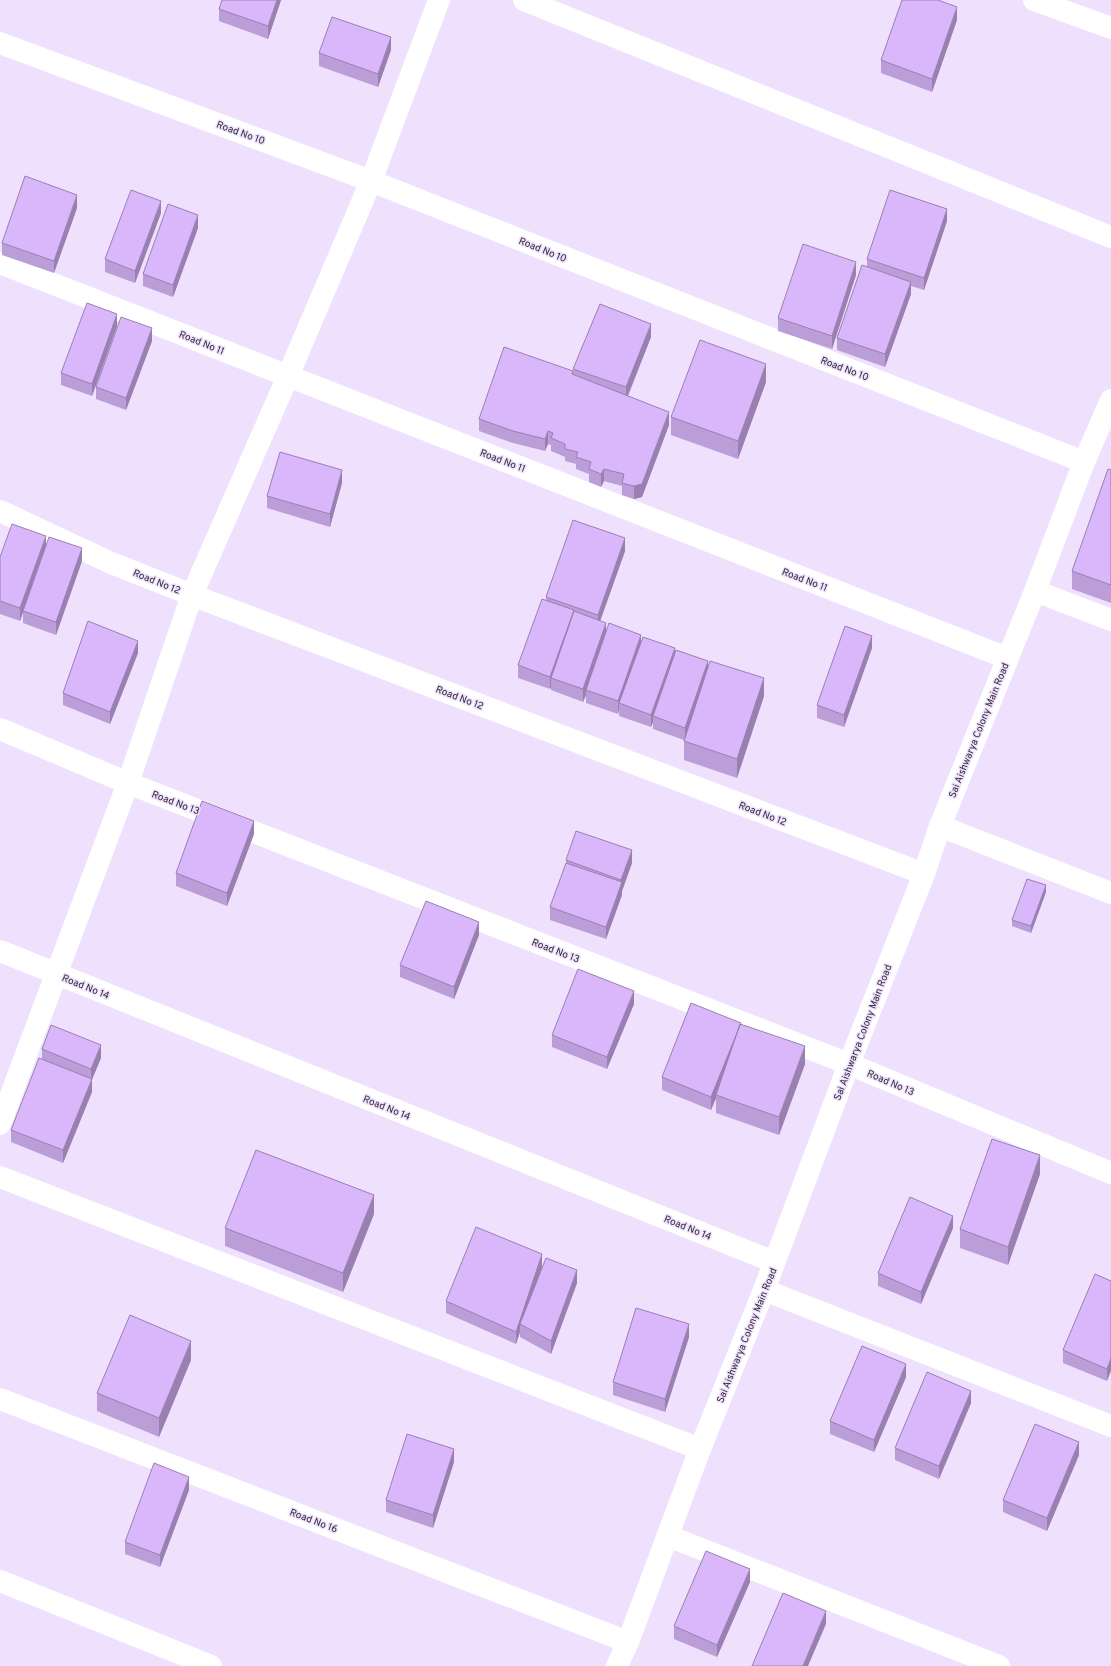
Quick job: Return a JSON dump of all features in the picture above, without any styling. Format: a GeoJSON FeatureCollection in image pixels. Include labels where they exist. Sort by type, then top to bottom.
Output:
{"type":"FeatureCollection","features":[{"type":"Feature","properties":{"kind":"street"},"geometry":{"type":"LineString","coordinates":[[0,1124],[128,783],[192,595],[288,376],[371,181],[438,0]]}},
{"type":"Feature","properties":{"kind":"street"},"geometry":{"type":"LineString","coordinates":[[524,0],[1111,237]]}},
{"type":"Feature","properties":{"kind":"street"},"geometry":{"type":"LineString","coordinates":[[1034,0],[1111,28]]}},
{"type":"Feature","properties":{"kind":"street","name":"Road No 10"},"geometry":{"type":"LineString","coordinates":[[0,43],[371,181],[1084,462]]}},
{"type":"Feature","properties":{"kind":"street","name":"Road No 11"},"geometry":{"type":"LineString","coordinates":[[0,262],[1007,658]]}},
{"type":"Feature","properties":{"kind":"street","name":"Sai Aishwarya Colony Main Road"},"geometry":{"type":"LineString","coordinates":[[617,1666],[628,1642],[700,1449],[764,1290],[849,1064],[924,874],[940,826],[1035,591],[1084,462],[1111,400]]}},
{"type":"Feature","properties":{"kind":"street","name":"Road No 12"},"geometry":{"type":"LineString","coordinates":[[0,511],[109,562],[192,595],[924,874]]}},
{"type":"Feature","properties":{"kind":"street"},"geometry":{"type":"LineString","coordinates":[[1035,591],[1111,620]]}},
{"type":"Feature","properties":{"kind":"street","name":"Road No 13"},"geometry":{"type":"LineString","coordinates":[[0,729],[128,783],[849,1064],[1111,1173]]}},
{"type":"Feature","properties":{"kind":"street"},"geometry":{"type":"LineString","coordinates":[[940,826],[1111,893]]}},
{"type":"Feature","properties":{"kind":"street","name":"Road No 14"},"geometry":{"type":"LineString","coordinates":[[0,951],[774,1262]]}},
{"type":"Feature","properties":{"kind":"street"},"geometry":{"type":"LineString","coordinates":[[0,1177],[700,1449]]}},
{"type":"Feature","properties":{"kind":"street"},"geometry":{"type":"LineString","coordinates":[[764,1290],[1111,1426]]}},
{"type":"Feature","properties":{"kind":"street","name":"Road No 16"},"geometry":{"type":"LineString","coordinates":[[0,1399],[628,1642]]}},
{"type":"Feature","properties":{"kind":"street"},"geometry":{"type":"LineString","coordinates":[[668,1536],[999,1666]]}},
{"type":"Feature","properties":{"kind":"street"},"geometry":{"type":"LineString","coordinates":[[0,1581],[211,1666]]}},
{"type":"Feature","properties":{"kind":"building"},"geometry":{"type":"Polygon","coordinates":[[[222,0],[277,0],[268,26],[219,9],[222,0]]]}},
{"type":"Feature","properties":{"kind":"building"},"geometry":{"type":"Polygon","coordinates":[[[902,0],[938,0],[957,7],[932,79],[881,60],[902,0]]]}},
{"type":"Feature","properties":{"kind":"building"},"geometry":{"type":"Polygon","coordinates":[[[332,17],[391,37],[378,74],[319,53],[332,17]]]}},
{"type":"Feature","properties":{"kind":"building"},"geometry":{"type":"Polygon","coordinates":[[[25,176],[77,195],[54,261],[2,243],[25,176]]]}},
{"type":"Feature","properties":{"kind":"building"},"geometry":{"type":"Polygon","coordinates":[[[131,190],[161,201],[135,271],[105,259],[131,190]]]}},
{"type":"Feature","properties":{"kind":"building"},"geometry":{"type":"Polygon","coordinates":[[[890,190],[947,209],[924,278],[867,259],[890,190]]]}},
{"type":"Feature","properties":{"kind":"building"},"geometry":{"type":"Polygon","coordinates":[[[168,204],[198,215],[173,285],[143,274],[168,204]]]}},
{"type":"Feature","properties":{"kind":"building"},"geometry":{"type":"Polygon","coordinates":[[[803,244],[856,262],[832,336],[778,318],[803,244]]]}},
{"type":"Feature","properties":{"kind":"building"},"geometry":{"type":"Polygon","coordinates":[[[862,265],[911,282],[885,354],[837,338],[862,265]]]}},
{"type":"Feature","properties":{"kind":"building"},"geometry":{"type":"Polygon","coordinates":[[[87,303],[117,314],[92,384],[61,373],[87,303]]]}},
{"type":"Feature","properties":{"kind":"building"},"geometry":{"type":"Polygon","coordinates":[[[600,304],[651,324],[626,387],[573,369],[600,304]]]}},
{"type":"Feature","properties":{"kind":"building"},"geometry":{"type":"Polygon","coordinates":[[[121,317],[152,328],[126,398],[96,387],[121,317]]]}},
{"type":"Feature","properties":{"kind":"building"},"geometry":{"type":"Polygon","coordinates":[[[700,340],[766,364],[738,441],[671,417],[700,340]]]}},
{"type":"Feature","properties":{"kind":"building"},"geometry":{"type":"Polygon","coordinates":[[[504,347],[573,371],[572,374],[669,412],[642,484],[634,486],[622,483],[624,474],[604,469],[601,474],[589,469],[591,462],[576,457],[578,452],[565,449],[565,444],[551,438],[553,433],[548,431],[545,439],[513,431],[479,419],[504,347]]]}},
{"type":"Feature","properties":{"kind":"building"},"geometry":{"type":"Polygon","coordinates":[[[280,452],[342,470],[330,514],[267,496],[280,452]]]}},
{"type":"Feature","properties":{"kind":"building"},"geometry":{"type":"Polygon","coordinates":[[[1108,469],[1111,470],[1111,585],[1072,571],[1108,469]]]}},
{"type":"Feature","properties":{"kind":"building"},"geometry":{"type":"Polygon","coordinates":[[[573,520],[625,538],[598,615],[546,597],[573,520]]]}},
{"type":"Feature","properties":{"kind":"building"},"geometry":{"type":"Polygon","coordinates":[[[12,524],[46,536],[20,608],[0,601],[0,557],[12,524]]]}},
{"type":"Feature","properties":{"kind":"building"},"geometry":{"type":"Polygon","coordinates":[[[49,537],[82,548],[56,622],[23,611],[49,537]]]}},
{"type":"Feature","properties":{"kind":"building"},"geometry":{"type":"Polygon","coordinates":[[[542,599],[574,610],[550,677],[518,665],[542,599]]]}},
{"type":"Feature","properties":{"kind":"building"},"geometry":{"type":"Polygon","coordinates":[[[574,611],[606,623],[583,689],[551,678],[574,611]]]}},
{"type":"Feature","properties":{"kind":"building"},"geometry":{"type":"Polygon","coordinates":[[[88,621],[138,641],[110,712],[63,693],[88,621]]]}},
{"type":"Feature","properties":{"kind":"building"},"geometry":{"type":"Polygon","coordinates":[[[609,623],[641,635],[618,701],[586,690],[609,623]]]}},
{"type":"Feature","properties":{"kind":"building"},"geometry":{"type":"Polygon","coordinates":[[[845,626],[872,636],[844,715],[817,705],[845,626]]]}},
{"type":"Feature","properties":{"kind":"building"},"geometry":{"type":"Polygon","coordinates":[[[643,637],[675,648],[651,715],[619,703],[643,637]]]}},
{"type":"Feature","properties":{"kind":"building"},"geometry":{"type":"Polygon","coordinates":[[[676,650],[708,661],[685,728],[653,716],[676,650]]]}},
{"type":"Feature","properties":{"kind":"building"},"geometry":{"type":"Polygon","coordinates":[[[710,661],[764,678],[737,759],[684,741],[710,661]]]}},
{"type":"Feature","properties":{"kind":"building"},"geometry":{"type":"Polygon","coordinates":[[[202,801],[254,821],[227,893],[176,873],[202,801]]]}},
{"type":"Feature","properties":{"kind":"building"},"geometry":{"type":"Polygon","coordinates":[[[576,831],[632,850],[621,880],[566,860],[576,831]]]}},
{"type":"Feature","properties":{"kind":"building"},"geometry":{"type":"Polygon","coordinates":[[[566,863],[622,882],[606,927],[550,907],[566,863]]]}},
{"type":"Feature","properties":{"kind":"building"},"geometry":{"type":"Polygon","coordinates":[[[1027,879],[1046,885],[1031,926],[1012,920],[1027,879]]]}},
{"type":"Feature","properties":{"kind":"building"},"geometry":{"type":"Polygon","coordinates":[[[426,901],[479,922],[454,987],[400,965],[426,901]]]}},
{"type":"Feature","properties":{"kind":"building"},"geometry":{"type":"Polygon","coordinates":[[[578,969],[634,991],[607,1057],[552,1035],[578,969]]]}},
{"type":"Feature","properties":{"kind":"building"},"geometry":{"type":"Polygon","coordinates":[[[691,1003],[741,1023],[711,1097],[662,1077],[691,1003]]]}},
{"type":"Feature","properties":{"kind":"building"},"geometry":{"type":"Polygon","coordinates":[[[740,1024],[805,1046],[779,1117],[716,1095],[740,1024]]]}},
{"type":"Feature","properties":{"kind":"building"},"geometry":{"type":"Polygon","coordinates":[[[51,1025],[101,1045],[91,1069],[42,1049],[51,1025]]]}},
{"type":"Feature","properties":{"kind":"building"},"geometry":{"type":"Polygon","coordinates":[[[39,1058],[92,1079],[63,1150],[11,1130],[39,1058]]]}},
{"type":"Feature","properties":{"kind":"building"},"geometry":{"type":"Polygon","coordinates":[[[992,1139],[1040,1155],[1008,1247],[960,1229],[992,1139]]]}},
{"type":"Feature","properties":{"kind":"building"},"geometry":{"type":"Polygon","coordinates":[[[256,1150],[374,1195],[343,1273],[225,1228],[256,1150]]]}},
{"type":"Feature","properties":{"kind":"building"},"geometry":{"type":"Polygon","coordinates":[[[910,1197],[953,1216],[921,1292],[878,1273],[910,1197]]]}},
{"type":"Feature","properties":{"kind":"building"},"geometry":{"type":"Polygon","coordinates":[[[476,1227],[542,1254],[516,1332],[446,1301],[476,1227]]]}},
{"type":"Feature","properties":{"kind":"building"},"geometry":{"type":"Polygon","coordinates":[[[546,1258],[577,1270],[551,1341],[520,1324],[546,1258]]]}},
{"type":"Feature","properties":{"kind":"building"},"geometry":{"type":"Polygon","coordinates":[[[1095,1274],[1111,1281],[1111,1358],[1107,1369],[1063,1350],[1095,1274]]]}},
{"type":"Feature","properties":{"kind":"building"},"geometry":{"type":"Polygon","coordinates":[[[636,1308],[689,1324],[665,1399],[613,1382],[636,1308]]]}},
{"type":"Feature","properties":{"kind":"building"},"geometry":{"type":"Polygon","coordinates":[[[130,1315],[191,1341],[159,1418],[97,1393],[130,1315]]]}},
{"type":"Feature","properties":{"kind":"building"},"geometry":{"type":"Polygon","coordinates":[[[862,1346],[906,1364],[874,1440],[830,1421],[862,1346]]]}},
{"type":"Feature","properties":{"kind":"building"},"geometry":{"type":"Polygon","coordinates":[[[927,1372],[971,1391],[939,1466],[895,1448],[927,1372]]]}},
{"type":"Feature","properties":{"kind":"building"},"geometry":{"type":"Polygon","coordinates":[[[1035,1424],[1079,1442],[1047,1518],[1003,1500],[1035,1424]]]}},
{"type":"Feature","properties":{"kind":"building"},"geometry":{"type":"Polygon","coordinates":[[[407,1434],[454,1449],[433,1515],[386,1500],[407,1434]]]}},
{"type":"Feature","properties":{"kind":"building"},"geometry":{"type":"Polygon","coordinates":[[[154,1463],[189,1477],[160,1555],[125,1542],[154,1463]]]}},
{"type":"Feature","properties":{"kind":"building"},"geometry":{"type":"Polygon","coordinates":[[[706,1551],[750,1569],[717,1645],[674,1626],[706,1551]]]}},
{"type":"Feature","properties":{"kind":"building"},"geometry":{"type":"Polygon","coordinates":[[[783,1593],[826,1611],[803,1666],[752,1666],[783,1593]]]}}]}
